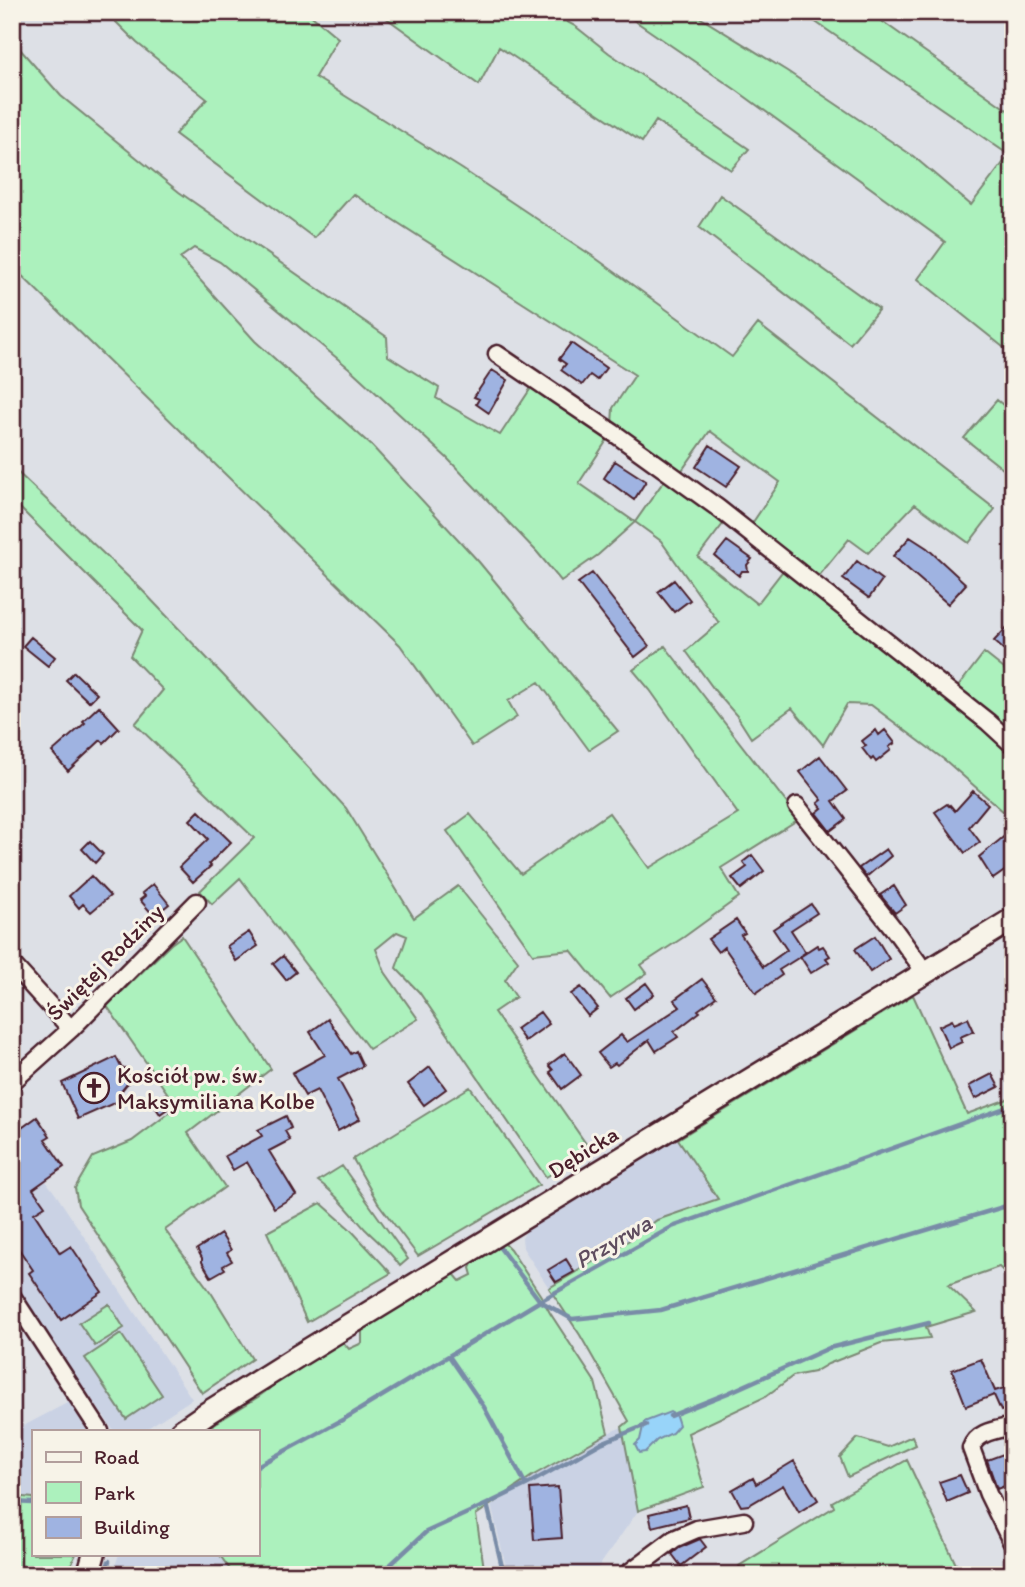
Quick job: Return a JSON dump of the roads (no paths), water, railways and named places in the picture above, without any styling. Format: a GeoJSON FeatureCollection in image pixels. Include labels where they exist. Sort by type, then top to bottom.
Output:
{"type":"FeatureCollection","features":[{"type":"Feature","properties":{"kind":"street"},"geometry":{"type":"LineString","coordinates":[[497,354],[718,508],[988,722],[1013,746]]}},
{"type":"Feature","properties":{"kind":"street"},"geometry":{"type":"LineString","coordinates":[[797,806],[925,972]]}},
{"type":"Feature","properties":{"kind":"street","name":"Świętej Rodziny"},"geometry":{"type":"LineString","coordinates":[[12,1082],[71,1029],[197,902]]}},
{"type":"Feature","properties":{"kind":"street","name":"Dębicka"},"geometry":{"type":"LineString","coordinates":[[182,1430],[1013,919]]}},
{"type":"Feature","properties":{"kind":"street"},"geometry":{"type":"LineString","coordinates":[[12,964],[71,1029]]}},
{"type":"Feature","properties":{"kind":"street"},"geometry":{"type":"LineString","coordinates":[[12,1296],[99,1430]]}},
{"type":"Feature","properties":{"kind":"street"},"geometry":{"type":"LineString","coordinates":[[1013,1426],[977,1437],[971,1448],[988,1494],[1013,1545]]}},
{"type":"Feature","properties":{"kind":"street"},"geometry":{"type":"LineString","coordinates":[[626,1575],[674,1539],[696,1530],[744,1521]]}},
{"type":"Feature","properties":{"kind":"street"},"geometry":{"type":"LineString","coordinates":[[88,1575],[93,1556]]}},
{"type":"Feature","properties":{"kind":"water"},"geometry":{"type":"Polygon","coordinates":[[[670,1412],[676,1416],[679,1425],[645,1452],[639,1453],[635,1445],[640,1440],[644,1422],[670,1412]]]}},
{"type":"Feature","properties":{"kind":"waterway","name":"Przyrwa"},"geometry":{"type":"LineString","coordinates":[[259,1465],[344,1419],[540,1301],[672,1227],[1013,1105]]}},
{"type":"Feature","properties":{"kind":"waterway"},"geometry":{"type":"LineString","coordinates":[[500,1248],[540,1301],[572,1319],[661,1310],[1013,1204]]}},
{"type":"Feature","properties":{"kind":"waterway"},"geometry":{"type":"LineString","coordinates":[[670,1416],[829,1348],[929,1323]]}},
{"type":"Feature","properties":{"kind":"waterway"},"geometry":{"type":"LineString","coordinates":[[449,1356],[484,1407],[526,1485],[487,1504],[504,1575]]}},
{"type":"Feature","properties":{"kind":"waterway"},"geometry":{"type":"LineString","coordinates":[[526,1485],[601,1443],[646,1425]]}},
{"type":"Feature","properties":{"kind":"waterway","name":"Przyrwa"},"geometry":{"type":"LineString","coordinates":[[12,1502],[32,1503]]}},
{"type":"Feature","properties":{"kind":"waterway"},"geometry":{"type":"LineString","coordinates":[[370,1575],[389,1566],[426,1532],[487,1504]]}},
{"type":"Feature","properties":{"kind":"waterway"},"geometry":{"type":"LineString","coordinates":[[105,1575],[109,1561]]}},
{"type":"Feature","properties":{"kind":"place","name":"Kościół pw. św. Maksymiliana Kolbe"},"geometry":{"type":"Point","coordinates":[94,1088]}}]}
